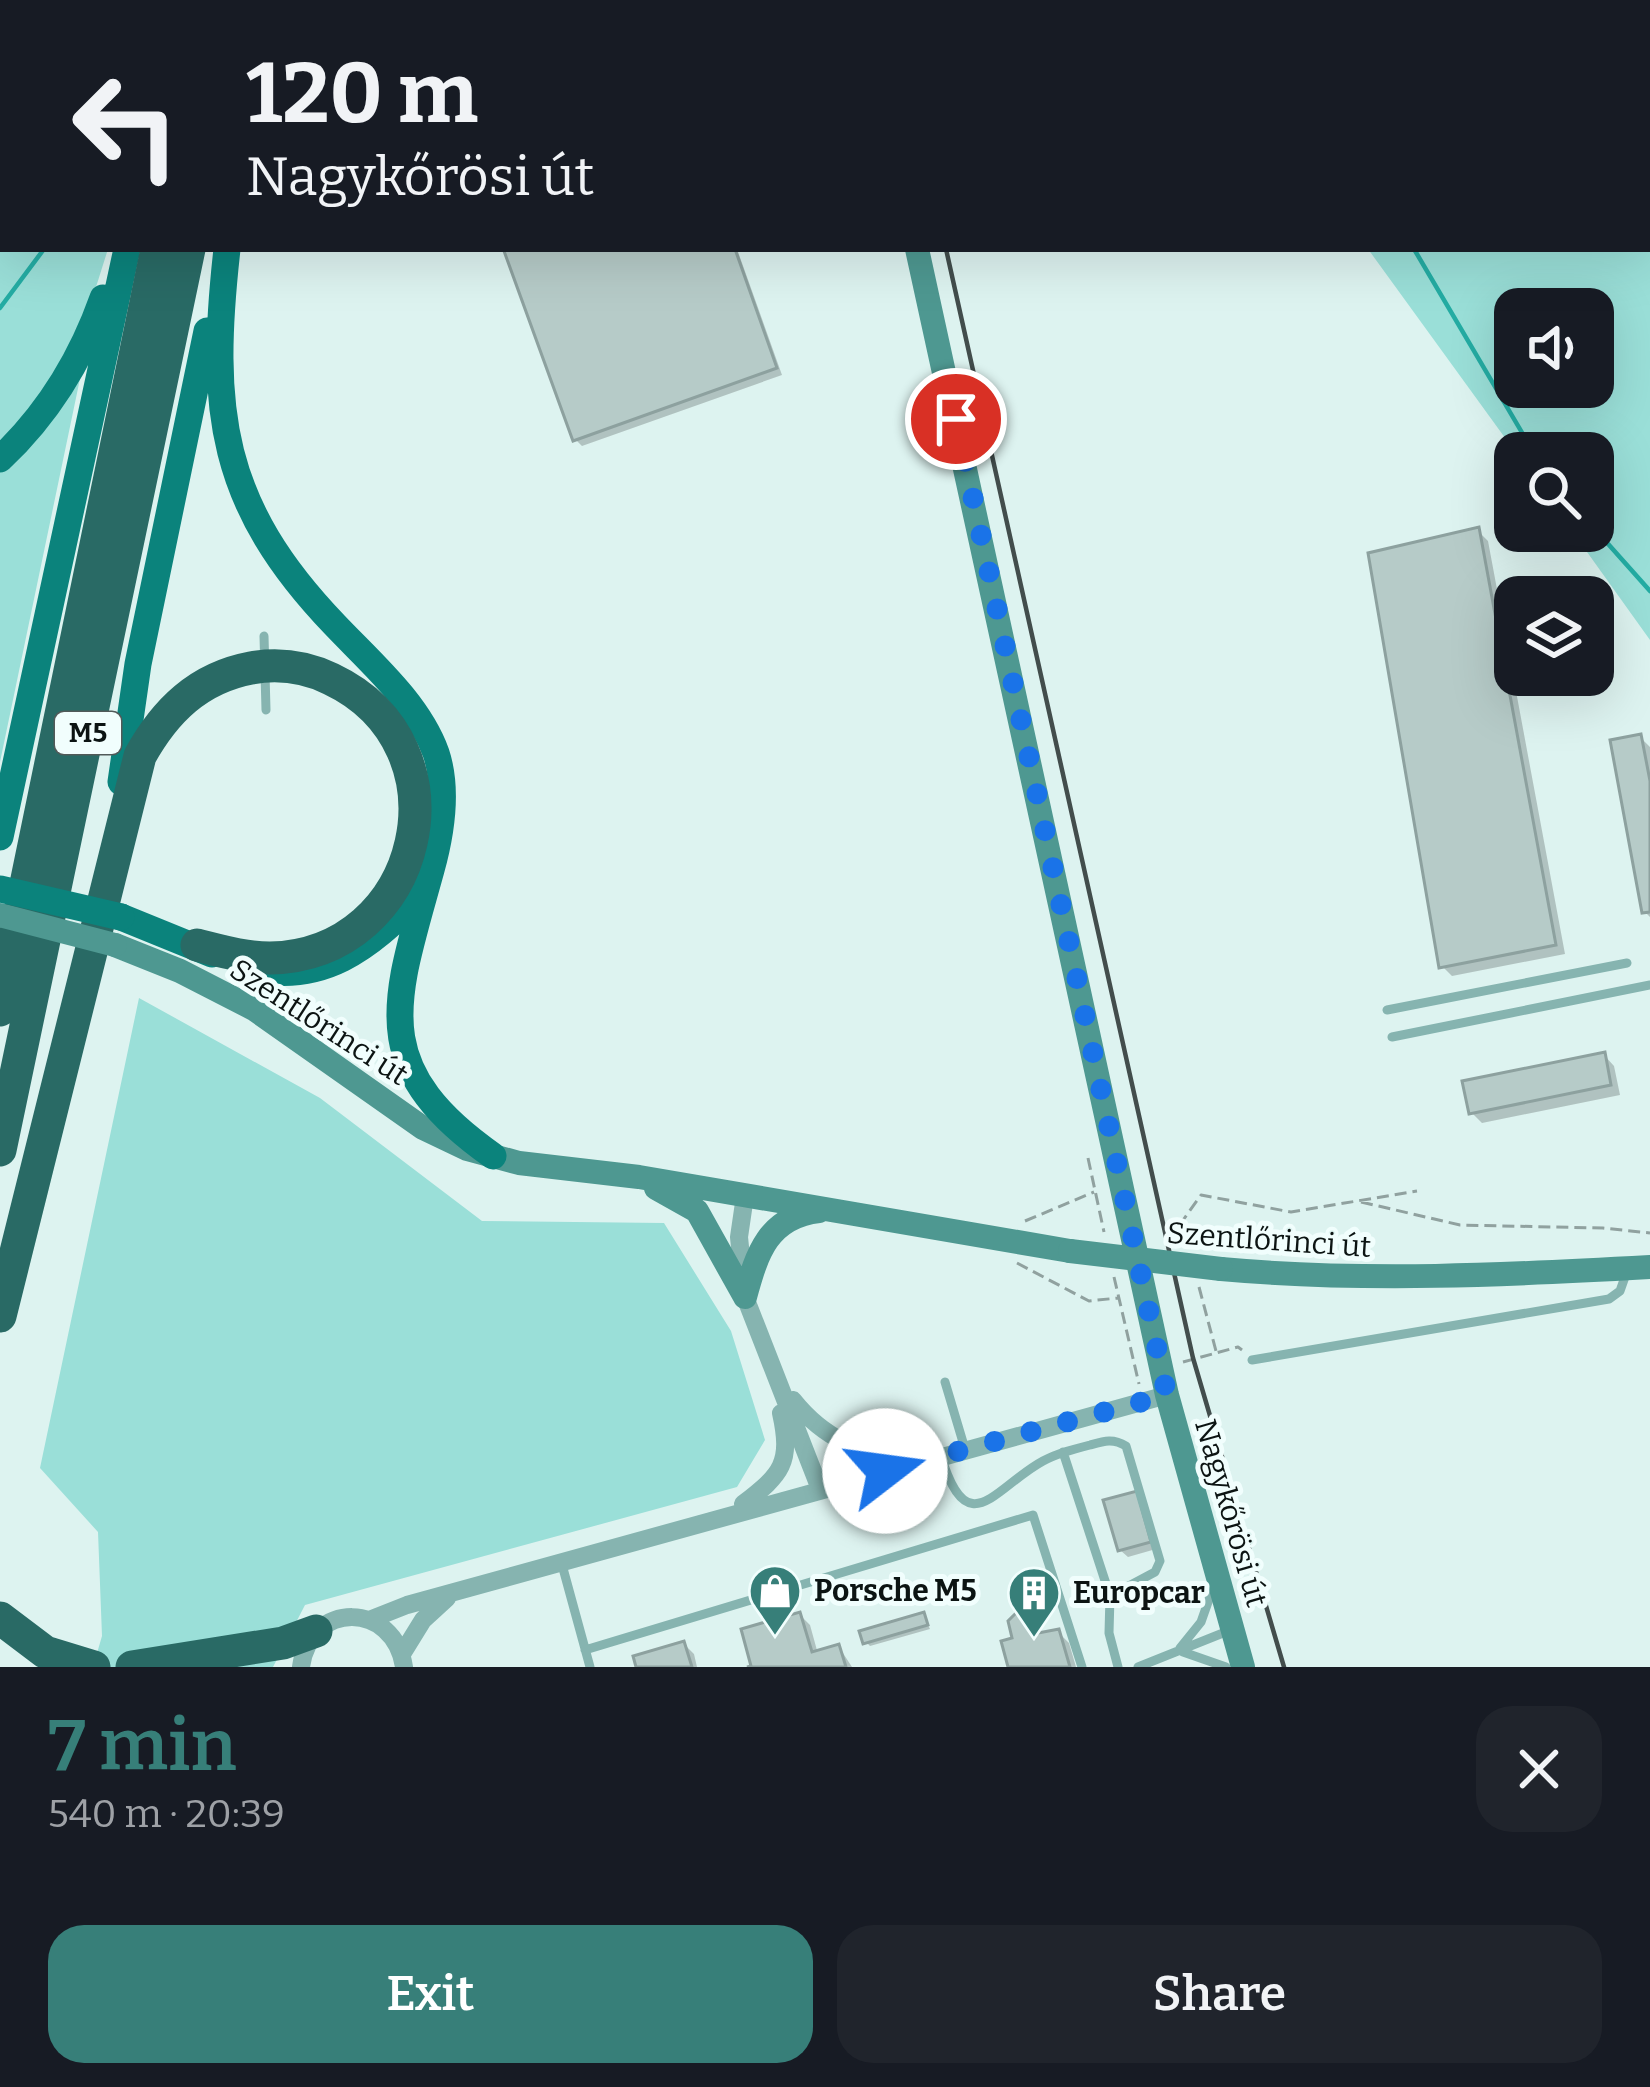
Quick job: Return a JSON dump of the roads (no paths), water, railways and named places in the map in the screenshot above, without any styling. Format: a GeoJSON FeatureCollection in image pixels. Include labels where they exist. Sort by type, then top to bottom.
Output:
{"type":"FeatureCollection","features":[{"type":"Feature","properties":{"kind":"highway","name":"M5"},"geometry":{"type":"LineString","coordinates":[[0,1010],[156,252]]}},
{"type":"Feature","properties":{"kind":"highway","name":"M5"},"geometry":{"type":"LineString","coordinates":[[0,1150],[188,252]]}},
{"type":"Feature","properties":{"kind":"highway"},"geometry":{"type":"LineString","coordinates":[[106,881],[134,771],[157,727],[202,685],[237,671],[265,651],[359,695],[387,724],[412,777],[416,816],[409,855],[385,903],[360,927],[332,944],[272,958],[197,946]]}},
{"type":"Feature","properties":{"kind":"highway","name":"M5"},"geometry":{"type":"LineString","coordinates":[[0,1316],[106,881]]}},
{"type":"Feature","properties":{"kind":"highway"},"geometry":{"type":"LineString","coordinates":[[0,1618],[45,1652],[94,1667]]}},
{"type":"Feature","properties":{"kind":"highway"},"geometry":{"type":"LineString","coordinates":[[132,1667],[284,1643],[316,1631]]}},
{"type":"Feature","properties":{"kind":"highway"},"geometry":{"type":"LineString","coordinates":[[220,1667],[252,1661],[284,1667]]}},
{"type":"Feature","properties":{"kind":"main road","name":"M5"},"geometry":{"type":"LineString","coordinates":[[0,837],[123,252]]}},
{"type":"Feature","properties":{"kind":"main road"},"geometry":{"type":"LineString","coordinates":[[0,459],[47,408],[71,371],[123,252]]}},
{"type":"Feature","properties":{"kind":"main road","name":"M5"},"geometry":{"type":"LineString","coordinates":[[106,881],[138,664],[224,252]]}},
{"type":"Feature","properties":{"kind":"main road"},"geometry":{"type":"LineString","coordinates":[[225,252],[218,347],[221,410],[241,493],[281,561],[406,703],[437,755],[441,818],[398,998],[398,1031],[414,1075],[440,1115],[493,1156]]}},
{"type":"Feature","properties":{"kind":"main road","name":"Nagykőrösi út"},"geometry":{"type":"LineString","coordinates":[[918,252],[1147,1364],[1243,1667]]}},
{"type":"Feature","properties":{"kind":"main road"},"geometry":{"type":"LineString","coordinates":[[0,890],[118,931],[197,946],[254,970],[290,972],[325,966],[382,935],[425,890]]}},
{"type":"Feature","properties":{"kind":"main road","name":"Szentlőrinci út"},"geometry":{"type":"LineString","coordinates":[[0,915],[118,931],[324,1054],[423,1128],[467,1150],[519,1163],[639,1177],[1070,1251],[1221,1269],[1486,1277],[1638,1268]]}},
{"type":"Feature","properties":{"kind":"main road"},"geometry":{"type":"LineString","coordinates":[[639,1177],[697,1211],[745,1297]]}},
{"type":"Feature","properties":{"kind":"main road"},"geometry":{"type":"LineString","coordinates":[[745,1297],[768,1235],[804,1213],[834,1210]]}},
{"type":"Feature","properties":{"kind":"street"},"geometry":{"type":"LineString","coordinates":[[746,1196],[739,1237],[745,1297],[820,1489]]}},
{"type":"Feature","properties":{"kind":"street"},"geometry":{"type":"LineString","coordinates":[[780,1384],[811,1422],[845,1446],[918,1462]]}},
{"type":"Feature","properties":{"kind":"street"},"geometry":{"type":"LineString","coordinates":[[733,1512],[772,1482],[782,1468],[788,1445],[780,1384]]}},
{"type":"Feature","properties":{"kind":"street"},"geometry":{"type":"LineString","coordinates":[[301,1667],[303,1652],[316,1631],[341,1618],[370,1620],[733,1512],[1155,1398]]}},
{"type":"Feature","properties":{"kind":"street"},"geometry":{"type":"LineString","coordinates":[[403,1661],[423,1620],[454,1592]]}},
{"type":"Feature","properties":{"kind":"street"},"geometry":{"type":"LineString","coordinates":[[370,1620],[390,1633],[403,1661]]}},
{"type":"Feature","properties":{"kind":"lane"},"geometry":{"type":"LineString","coordinates":[[265,651],[266,710]]}},
{"type":"Feature","properties":{"kind":"lane"},"geometry":{"type":"LineString","coordinates":[[1388,1010],[1627,963]]}},
{"type":"Feature","properties":{"kind":"lane"},"geometry":{"type":"LineString","coordinates":[[1392,1036],[1650,985]]}},
{"type":"Feature","properties":{"kind":"lane"},"geometry":{"type":"LineString","coordinates":[[1252,1360],[1610,1299],[1638,1268]]}},
{"type":"Feature","properties":{"kind":"lane"},"geometry":{"type":"LineString","coordinates":[[945,1382],[964,1449]]}},
{"type":"Feature","properties":{"kind":"lane"},"geometry":{"type":"LineString","coordinates":[[941,1456],[955,1492],[975,1505],[993,1499],[1042,1461],[1064,1452],[1111,1440],[1128,1449],[1160,1562],[1155,1572],[1110,1597]]}},
{"type":"Feature","properties":{"kind":"lane"},"geometry":{"type":"LineString","coordinates":[[1064,1452],[1110,1597],[1109,1633],[1118,1667]]}},
{"type":"Feature","properties":{"kind":"lane"},"geometry":{"type":"LineString","coordinates":[[585,1649],[1033,1515],[1082,1667]]}},
{"type":"Feature","properties":{"kind":"lane"},"geometry":{"type":"LineString","coordinates":[[561,1561],[590,1667]]}},
{"type":"Feature","properties":{"kind":"lane"},"geometry":{"type":"LineString","coordinates":[[1178,1652],[1201,1622],[1217,1574]]}},
{"type":"Feature","properties":{"kind":"lane"},"geometry":{"type":"LineString","coordinates":[[1138,1667],[1233,1630]]}},
{"type":"Feature","properties":{"kind":"lane"},"geometry":{"type":"LineString","coordinates":[[1178,1652],[1200,1655],[1226,1667]]}},
{"type":"Feature","properties":{"kind":"waterway"},"geometry":{"type":"LineString","coordinates":[[0,308],[42,252]]}},
{"type":"Feature","properties":{"kind":"waterway"},"geometry":{"type":"LineString","coordinates":[[1416,252],[1522,432]]}},
{"type":"Feature","properties":{"kind":"waterway"},"geometry":{"type":"LineString","coordinates":[[1614,551],[1650,591]]}},
{"type":"Feature","properties":{"kind":"railway"},"geometry":{"type":"LineString","coordinates":[[947,252],[1193,1358],[1284,1667]]}},
{"type":"Feature","properties":{"kind":"place","name":"Porsche M5"},"geometry":{"type":"Point","coordinates":[775,1637]}},
{"type":"Feature","properties":{"kind":"place","name":"Europcar"},"geometry":{"type":"Point","coordinates":[1034,1639]}}]}
